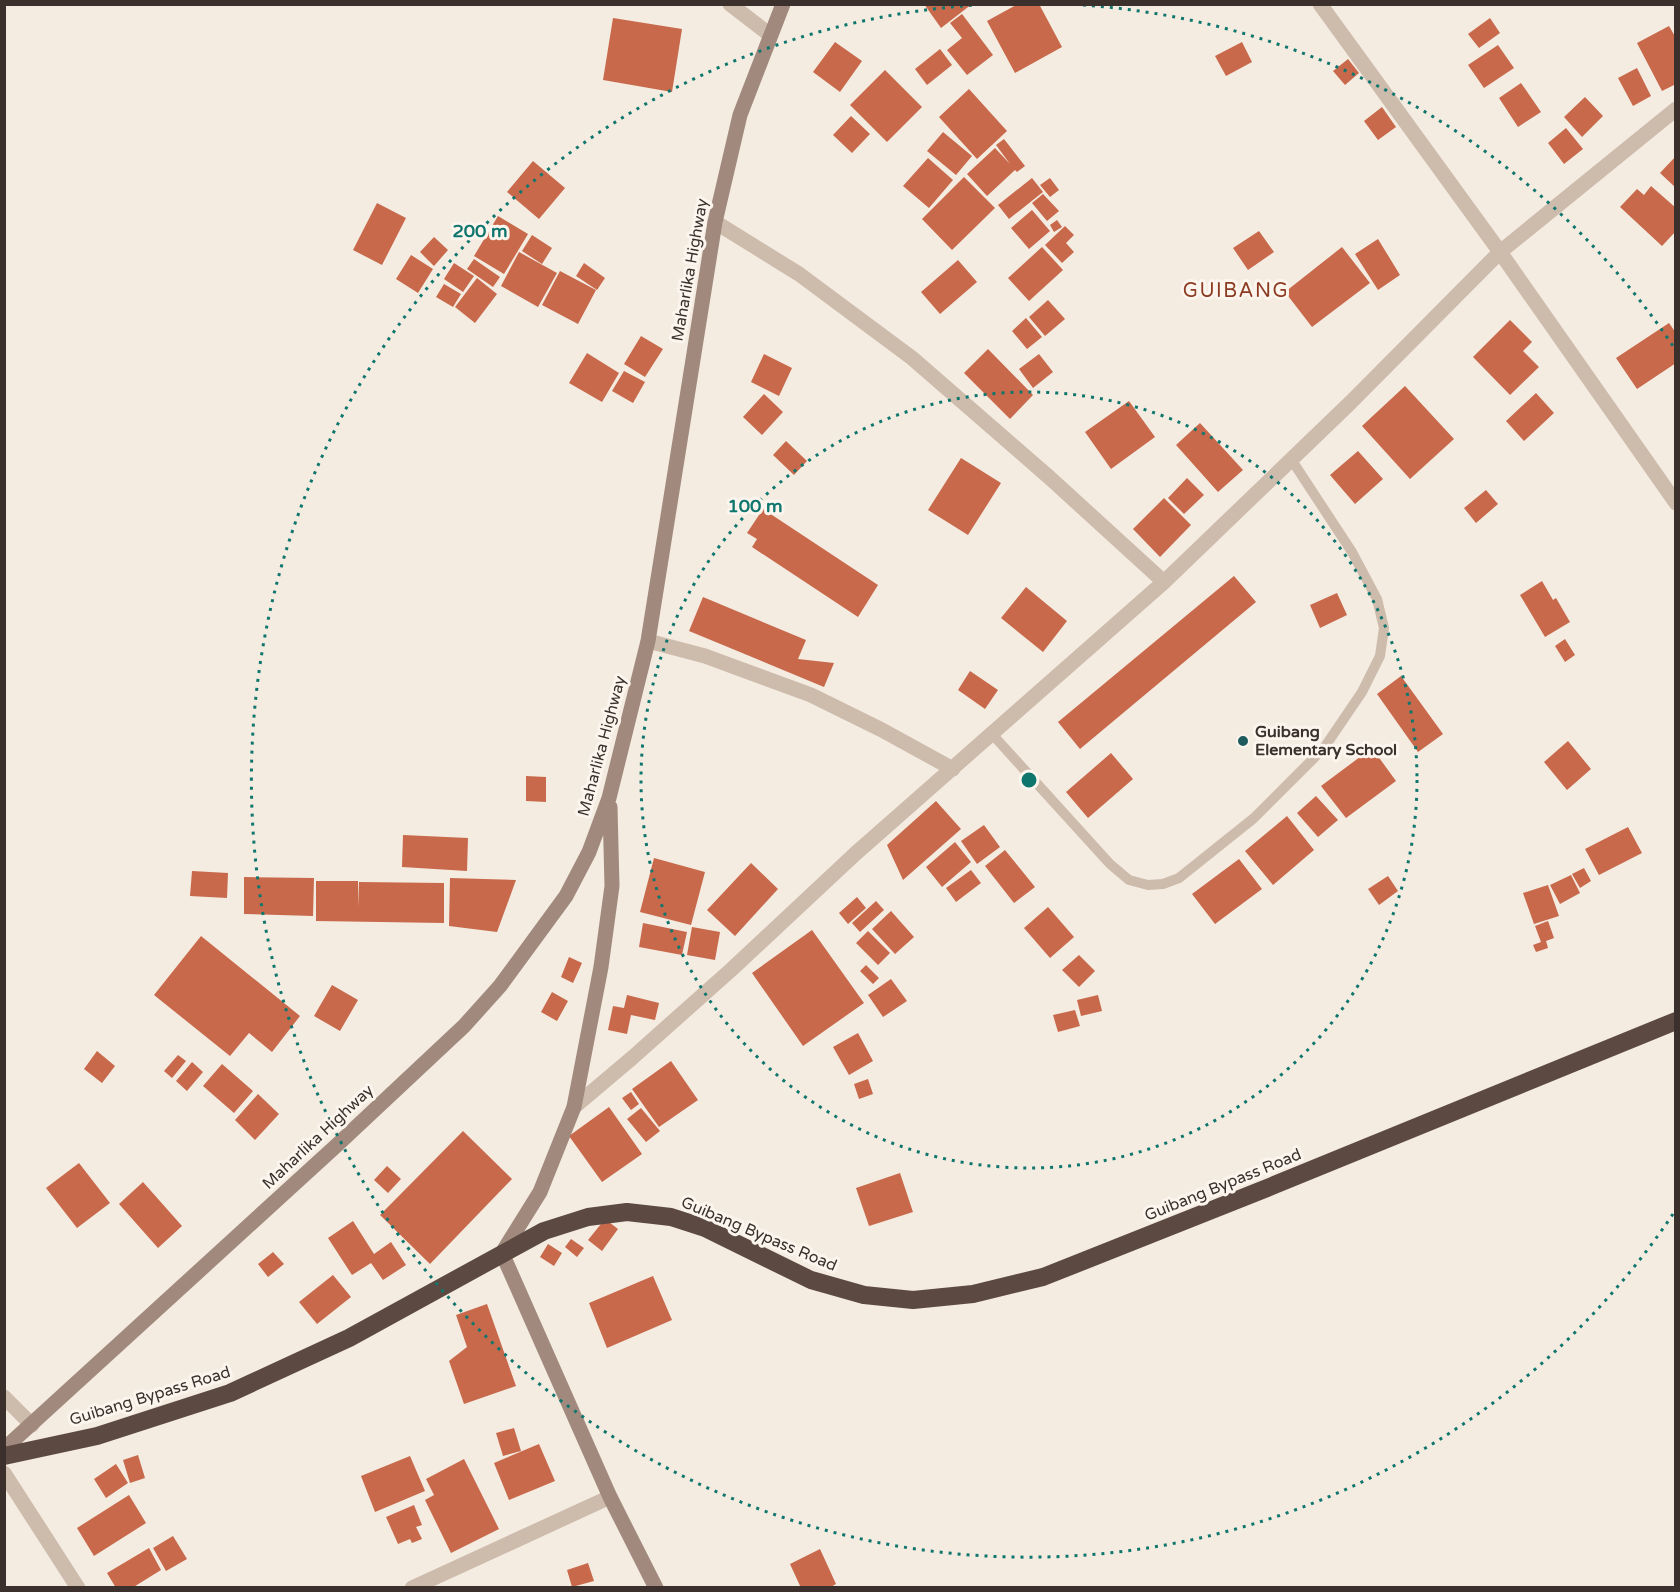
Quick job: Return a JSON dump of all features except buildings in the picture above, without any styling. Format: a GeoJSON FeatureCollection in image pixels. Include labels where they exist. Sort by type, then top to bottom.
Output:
{"type":"FeatureCollection","features":[{"type":"Feature","properties":{"kind":"highway","name":"Guibang Bypass Road"},"geometry":{"type":"LineString","coordinates":[[4,1456],[97,1436],[230,1394],[349,1338],[543,1232],[588,1217],[627,1212],[671,1217],[705,1228],[812,1280],[864,1295],[913,1300],[973,1294],[1043,1277],[1676,1021]]}},
{"type":"Feature","properties":{"kind":"main road","name":"Maharlika Highway"},"geometry":{"type":"LineString","coordinates":[[4,1449],[337,1145],[471,1018],[500,986],[566,896],[589,852],[609,798],[648,641],[715,222],[740,115],[783,4]]}},
{"type":"Feature","properties":{"kind":"main road"},"geometry":{"type":"LineString","coordinates":[[609,798],[612,886],[601,967],[574,1107],[540,1192],[502,1253],[610,1497],[656,1587]]}},
{"type":"Feature","properties":{"kind":"street"},"geometry":{"type":"LineString","coordinates":[[730,4],[770,35]]}},
{"type":"Feature","properties":{"kind":"street"},"geometry":{"type":"LineString","coordinates":[[1320,4],[1500,252],[1676,503]]}},
{"type":"Feature","properties":{"kind":"street"},"geometry":{"type":"LineString","coordinates":[[574,1107],[707,991],[855,854],[1164,582],[1350,403],[1500,252],[1676,109]]}},
{"type":"Feature","properties":{"kind":"street"},"geometry":{"type":"LineString","coordinates":[[715,222],[799,274],[912,358],[1050,478],[1164,582]]}},
{"type":"Feature","properties":{"kind":"street"},"geometry":{"type":"LineString","coordinates":[[648,641],[705,656],[811,695],[953,769]]}},
{"type":"Feature","properties":{"kind":"street"},"geometry":{"type":"LineString","coordinates":[[4,1396],[32,1425]]}},
{"type":"Feature","properties":{"kind":"street"},"geometry":{"type":"LineString","coordinates":[[4,1473],[78,1587]]}},
{"type":"Feature","properties":{"kind":"street"},"geometry":{"type":"LineString","coordinates":[[412,1587],[610,1497]]}},
{"type":"Feature","properties":{"kind":"lane"},"geometry":{"type":"LineString","coordinates":[[992,734],[1110,864],[1129,880],[1148,885],[1163,884],[1179,878],[1254,818],[1324,748],[1362,692],[1380,656],[1384,628],[1377,599],[1352,552],[1291,459]]}},
{"type":"Feature","properties":{"kind":"place","name":"Guibang Elementary School"},"geometry":{"type":"Point","coordinates":[1243,741]}},
{"type":"Feature","properties":{"kind":"district","name":"GUIBANG"},"geometry":{"type":"Point","coordinates":[1236,291]}}]}
